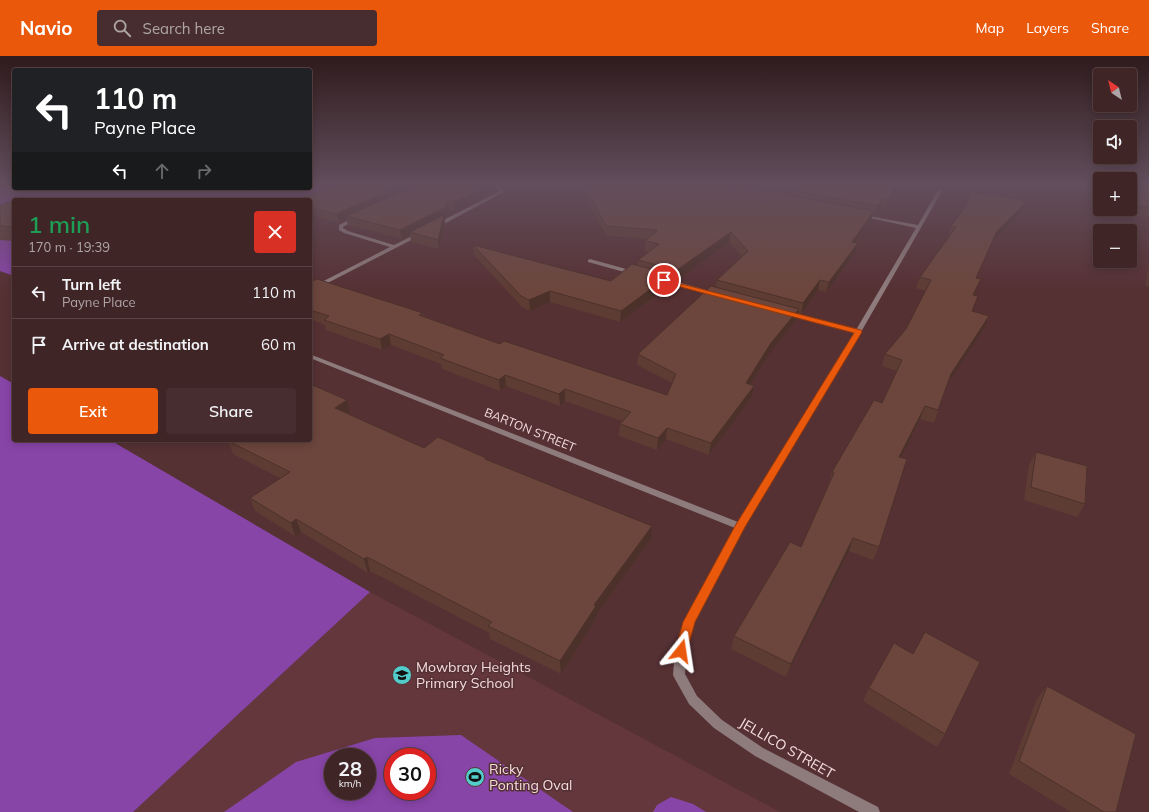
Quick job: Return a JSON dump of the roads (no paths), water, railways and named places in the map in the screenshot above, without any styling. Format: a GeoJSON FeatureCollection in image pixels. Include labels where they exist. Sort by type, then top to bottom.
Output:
{"type":"FeatureCollection","features":[{"type":"Feature","properties":{"kind":"street"},"geometry":{"type":"LineString","coordinates":[[355,218],[346,222],[341,226],[341,229],[346,232],[395,247]]}},
{"type":"Feature","properties":{"kind":"street"},"geometry":{"type":"LineString","coordinates":[[431,229],[452,218]]}},
{"type":"Feature","properties":{"kind":"street"},"geometry":{"type":"LineString","coordinates":[[873,218],[919,227]]}},
{"type":"Feature","properties":{"kind":"street","name":"JELLICO STREET"},"geometry":{"type":"LineString","coordinates":[[873,812],[759,752],[718,724],[693,700],[679,675],[681,651],[689,622],[740,526],[858,332],[924,218]]}},
{"type":"Feature","properties":{"kind":"street"},"geometry":{"type":"LineString","coordinates":[[312,289],[424,232]]}},
{"type":"Feature","properties":{"kind":"street"},"geometry":{"type":"LineString","coordinates":[[590,261],[642,274]]}},
{"type":"Feature","properties":{"kind":"street"},"geometry":{"type":"LineString","coordinates":[[650,276],[724,296]]}},
{"type":"Feature","properties":{"kind":"street"},"geometry":{"type":"LineString","coordinates":[[777,310],[858,332]]}},
{"type":"Feature","properties":{"kind":"street","name":"BARTON STREET"},"geometry":{"type":"LineString","coordinates":[[312,357],[740,526]]}},
{"type":"Feature","properties":{"kind":"place","name":"Mowbray Heights Primary School"},"geometry":{"type":"Point","coordinates":[402,675]}},
{"type":"Feature","properties":{"kind":"place","name":"Ricky Ponting Oval"},"geometry":{"type":"Point","coordinates":[475,777]}}]}
